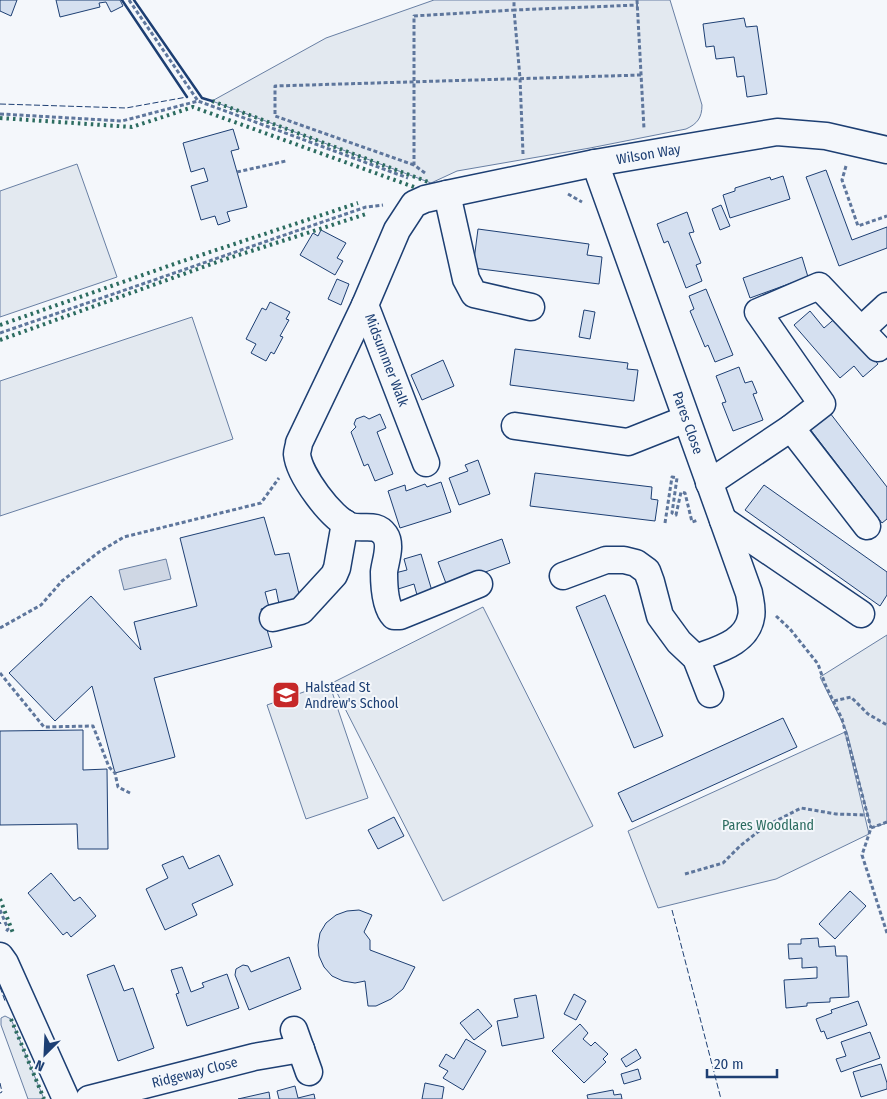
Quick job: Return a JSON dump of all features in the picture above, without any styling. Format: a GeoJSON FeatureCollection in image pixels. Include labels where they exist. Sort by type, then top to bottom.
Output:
{"type":"FeatureCollection","features":[{"type":"Feature","properties":{"kind":"street","name":"Wilson Way"},"geometry":{"type":"LineString","coordinates":[[424,194],[776,132],[826,136],[887,150]]}},
{"type":"Feature","properties":{"kind":"street","name":"Pares Close"},"geometry":{"type":"LineString","coordinates":[[595,163],[709,484],[712,520],[749,593],[752,617],[746,630],[733,643],[696,658]]}},
{"type":"Feature","properties":{"kind":"street","name":"Midsummer Walk"},"geometry":{"type":"LineString","coordinates":[[424,194],[397,230],[365,305],[426,464]]}},
{"type":"Feature","properties":{"kind":"street"},"geometry":{"type":"LineString","coordinates":[[424,194],[474,294],[531,307]]}},
{"type":"Feature","properties":{"kind":"street"},"geometry":{"type":"LineString","coordinates":[[709,484],[791,428],[822,404],[758,312],[820,286],[870,339],[887,306]]}},
{"type":"Feature","properties":{"kind":"street"},"geometry":{"type":"LineString","coordinates":[[365,305],[300,443],[297,453],[305,477],[322,501],[345,523],[360,527],[375,527],[385,535],[388,541],[384,574],[388,606],[394,616],[400,616],[479,584]]}},
{"type":"Feature","properties":{"kind":"street"},"geometry":{"type":"LineString","coordinates":[[515,426],[628,442],[686,419]]}},
{"type":"Feature","properties":{"kind":"street"},"geometry":{"type":"LineString","coordinates":[[791,428],[867,526]]}},
{"type":"Feature","properties":{"kind":"street"},"geometry":{"type":"LineString","coordinates":[[712,520],[861,614]]}},
{"type":"Feature","properties":{"kind":"street"},"geometry":{"type":"LineString","coordinates":[[273,618],[301,611],[334,575],[345,523]]}},
{"type":"Feature","properties":{"kind":"street"},"geometry":{"type":"LineString","coordinates":[[563,576],[606,560],[624,560],[636,563],[646,570],[660,616],[679,642],[696,658],[710,694]]}},
{"type":"Feature","properties":{"kind":"street"},"geometry":{"type":"LineString","coordinates":[[2,945],[6,963],[66,1099]]}},
{"type":"Feature","properties":{"kind":"street","name":"Ridgeway Close"},"geometry":{"type":"LineString","coordinates":[[89,1099],[254,1057],[301,1050]]}},
{"type":"Feature","properties":{"kind":"path"},"geometry":{"type":"LineString","coordinates":[[130,0],[198,101],[424,194],[438,189],[437,181],[414,165],[275,116],[275,86],[640,75]]}},
{"type":"Feature","properties":{"kind":"path"},"geometry":{"type":"LineString","coordinates":[[514,0],[520,78],[523,160]]}},
{"type":"Feature","properties":{"kind":"path"},"geometry":{"type":"LineString","coordinates":[[637,0],[644,154]]}},
{"type":"Feature","properties":{"kind":"path"},"geometry":{"type":"LineString","coordinates":[[414,165],[414,16],[638,5]]}},
{"type":"Feature","properties":{"kind":"path"},"geometry":{"type":"LineString","coordinates":[[0,114],[122,121],[198,101]]}},
{"type":"Feature","properties":{"kind":"path"},"geometry":{"type":"LineString","coordinates":[[237,172],[286,161]]}},
{"type":"Feature","properties":{"kind":"path"},"geometry":{"type":"LineString","coordinates":[[847,164],[842,180],[858,226],[887,216]]}},
{"type":"Feature","properties":{"kind":"path"},"geometry":{"type":"LineString","coordinates":[[0,333],[366,207],[386,204]]}},
{"type":"Feature","properties":{"kind":"path"},"geometry":{"type":"LineString","coordinates":[[0,628],[41,605],[62,581],[99,552],[124,538],[262,503],[297,453]]}},
{"type":"Feature","properties":{"kind":"path"},"geometry":{"type":"LineString","coordinates":[[665,523],[672,477],[677,478],[672,513],[676,515],[681,492],[685,492],[692,522],[712,520]]}},
{"type":"Feature","properties":{"kind":"path"},"geometry":{"type":"LineString","coordinates":[[749,593],[766,606],[790,630],[818,664],[842,719],[871,828],[862,855],[887,933]]}},
{"type":"Feature","properties":{"kind":"path"},"geometry":{"type":"LineString","coordinates":[[0,673],[44,727],[93,726],[109,767],[115,773],[118,787],[130,793]]}},
{"type":"Feature","properties":{"kind":"path"},"geometry":{"type":"LineString","coordinates":[[834,702],[851,697],[868,714],[887,725]]}},
{"type":"Feature","properties":{"kind":"path"},"geometry":{"type":"LineString","coordinates":[[685,874],[723,863],[740,846],[764,827],[800,808],[836,814],[867,815]]}},
{"type":"Feature","properties":{"kind":"path"},"geometry":{"type":"LineString","coordinates":[[871,828],[887,822]]}},
{"type":"Feature","properties":{"kind":"path"},"geometry":{"type":"LineString","coordinates":[[0,910],[8,929],[2,945]]}},
{"type":"Feature","properties":{"kind":"green space"},"geometry":{"type":"Polygon","coordinates":[[[434,0],[670,0],[702,105],[700,117],[696,123],[686,129],[457,171],[431,183],[212,101],[326,38],[434,0]]]}},
{"type":"Feature","properties":{"kind":"green space"},"geometry":{"type":"Polygon","coordinates":[[[77,164],[117,277],[0,317],[0,191],[77,164]]]}},
{"type":"Feature","properties":{"kind":"green space"},"geometry":{"type":"Polygon","coordinates":[[[192,317],[233,439],[0,516],[0,381],[192,317]]]}},
{"type":"Feature","properties":{"kind":"green space"},"geometry":{"type":"Polygon","coordinates":[[[483,607],[593,826],[443,901],[332,683],[483,607]]]}},
{"type":"Feature","properties":{"kind":"green space"},"geometry":{"type":"Polygon","coordinates":[[[887,635],[887,823],[871,828],[847,732],[820,677],[887,635]]]}},
{"type":"Feature","properties":{"kind":"green space"},"geometry":{"type":"Polygon","coordinates":[[[329,683],[368,798],[306,819],[267,705],[329,683]]]}},
{"type":"Feature","properties":{"kind":"green space","name":"Pares Woodland"},"geometry":{"type":"Polygon","coordinates":[[[845,732],[869,834],[776,879],[658,908],[628,831],[845,732]]]}},
{"type":"Feature","properties":{"kind":"green space"},"geometry":{"type":"Polygon","coordinates":[[[5,1016],[11,1019],[44,1099],[28,1099],[1,1025],[1,1018],[5,1016]]]}},
{"type":"Feature","properties":{"kind":"shaded area"},"geometry":{"type":"Polygon","coordinates":[[[166,559],[171,579],[124,590],[119,570],[166,559]]]}},
{"type":"Feature","properties":{"kind":"building"},"geometry":{"type":"Polygon","coordinates":[[[0,0],[17,0],[11,16],[0,11],[0,0]]]}},
{"type":"Feature","properties":{"kind":"building"},"geometry":{"type":"Polygon","coordinates":[[[56,0],[120,0],[123,6],[111,12],[106,2],[99,3],[100,7],[60,17],[56,0]]]}},
{"type":"Feature","properties":{"kind":"building"},"geometry":{"type":"Polygon","coordinates":[[[744,18],[746,27],[757,26],[767,94],[747,97],[744,76],[737,77],[734,57],[716,59],[714,46],[706,47],[703,24],[744,18]]]}},
{"type":"Feature","properties":{"kind":"building"},"geometry":{"type":"Polygon","coordinates":[[[233,129],[239,149],[231,151],[247,207],[227,212],[230,221],[218,225],[215,216],[201,220],[191,186],[208,181],[204,168],[191,172],[183,143],[233,129]]]}},
{"type":"Feature","properties":{"kind":"building"},"geometry":{"type":"Polygon","coordinates":[[[826,170],[852,240],[887,227],[887,248],[839,266],[806,177],[826,170]]]}},
{"type":"Feature","properties":{"kind":"building"},"geometry":{"type":"Polygon","coordinates":[[[783,176],[790,199],[730,218],[723,195],[735,191],[735,188],[770,177],[771,180],[783,176]]]}},
{"type":"Feature","properties":{"kind":"building"},"geometry":{"type":"Polygon","coordinates":[[[721,205],[730,226],[720,230],[712,209],[721,205]]]}},
{"type":"Feature","properties":{"kind":"building"},"geometry":{"type":"Polygon","coordinates":[[[687,212],[694,232],[689,233],[701,263],[696,265],[702,281],[686,288],[668,241],[664,243],[657,224],[687,212]]]}},
{"type":"Feature","properties":{"kind":"building"},"geometry":{"type":"Polygon","coordinates":[[[478,229],[589,244],[587,255],[602,257],[599,284],[473,268],[478,229]]]}},
{"type":"Feature","properties":{"kind":"building"},"geometry":{"type":"Polygon","coordinates":[[[321,230],[346,243],[337,258],[343,261],[335,275],[300,255],[313,233],[318,236],[321,230]]]}},
{"type":"Feature","properties":{"kind":"building"},"geometry":{"type":"Polygon","coordinates":[[[802,257],[808,277],[750,298],[743,278],[802,257]]]}},
{"type":"Feature","properties":{"kind":"building"},"geometry":{"type":"Polygon","coordinates":[[[337,279],[349,284],[341,305],[328,299],[337,279]]]}},
{"type":"Feature","properties":{"kind":"building"},"geometry":{"type":"Polygon","coordinates":[[[706,289],[733,355],[715,362],[708,345],[705,347],[690,311],[694,309],[689,296],[706,289]]]}},
{"type":"Feature","properties":{"kind":"building"},"geometry":{"type":"Polygon","coordinates":[[[270,302],[290,312],[286,319],[289,320],[280,336],[283,337],[274,354],[271,352],[266,361],[251,353],[256,344],[246,339],[262,308],[266,310],[270,302]]]}},
{"type":"Feature","properties":{"kind":"building"},"geometry":{"type":"Polygon","coordinates":[[[584,310],[595,312],[590,339],[579,337],[584,310]]]}},
{"type":"Feature","properties":{"kind":"building"},"geometry":{"type":"Polygon","coordinates":[[[810,311],[824,328],[838,316],[878,364],[863,377],[854,366],[840,378],[794,325],[810,311]]]}},
{"type":"Feature","properties":{"kind":"building"},"geometry":{"type":"Polygon","coordinates":[[[515,349],[628,363],[627,369],[638,370],[634,401],[510,385],[515,349]]]}},
{"type":"Feature","properties":{"kind":"building"},"geometry":{"type":"Polygon","coordinates":[[[443,360],[454,386],[422,400],[411,375],[443,360]]]}},
{"type":"Feature","properties":{"kind":"building"},"geometry":{"type":"Polygon","coordinates":[[[739,367],[745,383],[752,381],[757,393],[753,394],[763,420],[733,431],[722,403],[726,402],[716,376],[739,367]]]}},
{"type":"Feature","properties":{"kind":"building"},"geometry":{"type":"Polygon","coordinates":[[[830,413],[887,487],[887,519],[882,523],[810,429],[830,413]]]}},
{"type":"Feature","properties":{"kind":"building"},"geometry":{"type":"Polygon","coordinates":[[[380,414],[386,428],[377,432],[393,474],[375,481],[368,464],[364,466],[351,432],[356,427],[354,424],[356,419],[364,416],[369,419],[380,414]]]}},
{"type":"Feature","properties":{"kind":"building"},"geometry":{"type":"Polygon","coordinates":[[[478,460],[490,494],[459,505],[449,478],[468,471],[465,465],[478,460]]]}},
{"type":"Feature","properties":{"kind":"building"},"geometry":{"type":"Polygon","coordinates":[[[535,473],[652,487],[651,499],[658,500],[655,521],[530,506],[535,473]]]}},
{"type":"Feature","properties":{"kind":"building"},"geometry":{"type":"Polygon","coordinates":[[[441,482],[451,512],[400,528],[388,491],[405,485],[406,491],[425,484],[427,487],[441,482]]]}},
{"type":"Feature","properties":{"kind":"building"},"geometry":{"type":"Polygon","coordinates":[[[764,485],[887,572],[887,595],[880,606],[745,510],[764,485]]]}},
{"type":"Feature","properties":{"kind":"building"},"geometry":{"type":"Polygon","coordinates":[[[264,517],[275,555],[289,553],[300,598],[279,604],[276,589],[265,592],[269,607],[261,609],[272,647],[154,678],[175,757],[115,773],[92,686],[55,721],[9,673],[91,596],[141,650],[134,622],[197,606],[180,538],[264,517]]]}},
{"type":"Feature","properties":{"kind":"building"},"geometry":{"type":"Polygon","coordinates":[[[502,539],[510,563],[447,586],[438,562],[502,539]]]}},
{"type":"Feature","properties":{"kind":"building"},"geometry":{"type":"Polygon","coordinates":[[[421,554],[432,591],[417,595],[414,584],[395,590],[391,574],[407,570],[404,559],[421,554]]]}},
{"type":"Feature","properties":{"kind":"building"},"geometry":{"type":"Polygon","coordinates":[[[605,595],[663,736],[634,748],[576,607],[605,595]]]}},
{"type":"Feature","properties":{"kind":"building"},"geometry":{"type":"Polygon","coordinates":[[[783,718],[797,747],[632,822],[618,793],[783,718]]]}},
{"type":"Feature","properties":{"kind":"building"},"geometry":{"type":"Polygon","coordinates":[[[83,730],[83,770],[107,769],[108,849],[78,849],[77,824],[0,825],[0,731],[83,730]]]}},
{"type":"Feature","properties":{"kind":"building"},"geometry":{"type":"Polygon","coordinates":[[[394,817],[404,836],[378,849],[368,830],[394,817]]]}},
{"type":"Feature","properties":{"kind":"building"},"geometry":{"type":"Polygon","coordinates":[[[219,855],[233,885],[192,904],[197,915],[165,930],[146,889],[168,878],[162,865],[183,856],[189,869],[219,855]]]}},
{"type":"Feature","properties":{"kind":"building"},"geometry":{"type":"Polygon","coordinates":[[[51,873],[74,901],[80,897],[96,916],[71,937],[67,932],[63,935],[28,893],[51,873]]]}},
{"type":"Feature","properties":{"kind":"building"},"geometry":{"type":"Polygon","coordinates":[[[850,891],[866,906],[835,939],[819,924],[850,891]]]}},
{"type":"Feature","properties":{"kind":"building"},"geometry":{"type":"Polygon","coordinates":[[[359,910],[372,915],[364,932],[370,940],[370,950],[415,967],[403,989],[391,999],[376,1006],[368,1006],[365,981],[355,983],[343,981],[332,976],[324,967],[319,956],[320,933],[326,923],[336,915],[347,911],[359,910]]]}},
{"type":"Feature","properties":{"kind":"building"},"geometry":{"type":"Polygon","coordinates":[[[818,938],[819,947],[835,946],[836,956],[847,956],[849,997],[830,998],[830,1002],[807,1003],[807,1006],[786,1008],[784,980],[817,978],[817,967],[802,968],[802,958],[789,959],[788,944],[801,944],[801,939],[818,938]]]}},
{"type":"Feature","properties":{"kind":"building"},"geometry":{"type":"Polygon","coordinates":[[[289,957],[301,989],[249,1010],[235,975],[236,969],[243,965],[248,966],[251,972],[289,957]]]}},
{"type":"Feature","properties":{"kind":"building"},"geometry":{"type":"Polygon","coordinates":[[[114,965],[124,991],[133,988],[154,1048],[118,1061],[87,975],[114,965]]]}},
{"type":"Feature","properties":{"kind":"building"},"geometry":{"type":"Polygon","coordinates":[[[182,967],[191,992],[204,987],[202,983],[227,974],[239,1008],[187,1026],[176,994],[179,993],[171,970],[182,967]]]}},
{"type":"Feature","properties":{"kind":"building"},"geometry":{"type":"Polygon","coordinates":[[[574,994],[586,1001],[576,1020],[564,1014],[574,994]]]}},
{"type":"Feature","properties":{"kind":"building"},"geometry":{"type":"Polygon","coordinates":[[[536,995],[544,1038],[502,1046],[497,1021],[518,1017],[514,999],[536,995]]]}},
{"type":"Feature","properties":{"kind":"building"},"geometry":{"type":"Polygon","coordinates":[[[858,1001],[867,1025],[827,1039],[824,1031],[821,1032],[816,1019],[832,1013],[831,1010],[858,1001]]]}},
{"type":"Feature","properties":{"kind":"building"},"geometry":{"type":"Polygon","coordinates":[[[478,1009],[492,1026],[474,1040],[460,1023],[478,1009]]]}},
{"type":"Feature","properties":{"kind":"building"},"geometry":{"type":"Polygon","coordinates":[[[580,1024],[588,1033],[583,1039],[591,1046],[595,1042],[608,1054],[603,1059],[606,1062],[584,1083],[552,1051],[580,1024]]]}},
{"type":"Feature","properties":{"kind":"building"},"geometry":{"type":"Polygon","coordinates":[[[870,1032],[880,1058],[841,1072],[836,1059],[846,1056],[841,1042],[870,1032]]]}},
{"type":"Feature","properties":{"kind":"building"},"geometry":{"type":"Polygon","coordinates":[[[466,1039],[486,1051],[463,1090],[443,1078],[448,1071],[439,1066],[446,1054],[454,1059],[466,1039]]]}},
{"type":"Feature","properties":{"kind":"building"},"geometry":{"type":"Polygon","coordinates":[[[636,1049],[641,1058],[626,1067],[621,1059],[636,1049]]]}},
{"type":"Feature","properties":{"kind":"building"},"geometry":{"type":"Polygon","coordinates":[[[881,1064],[887,1089],[861,1097],[853,1072],[881,1064]]]}},
{"type":"Feature","properties":{"kind":"building"},"geometry":{"type":"Polygon","coordinates":[[[638,1069],[641,1079],[624,1084],[621,1074],[638,1069]]]}},
{"type":"Feature","properties":{"kind":"building"},"geometry":{"type":"Polygon","coordinates":[[[425,1083],[444,1087],[442,1099],[422,1099],[425,1083]]]}},
{"type":"Feature","properties":{"kind":"building"},"geometry":{"type":"Polygon","coordinates":[[[295,1086],[298,1098],[314,1094],[315,1099],[279,1099],[277,1091],[295,1086]]]}},
{"type":"Feature","properties":{"kind":"building"},"geometry":{"type":"Polygon","coordinates":[[[613,1090],[614,1095],[621,1094],[622,1099],[588,1099],[587,1095],[613,1090]]]}},
{"type":"Feature","properties":{"kind":"building"},"geometry":{"type":"Polygon","coordinates":[[[269,1092],[270,1099],[238,1099],[269,1092]]]}},
{"type":"Feature","properties":{"kind":"hedge"},"geometry":{"type":"LineString","coordinates":[[212,101],[431,183]]}},
{"type":"Feature","properties":{"kind":"hedge"},"geometry":{"type":"LineString","coordinates":[[0,118],[132,127],[193,107],[414,187]]}},
{"type":"Feature","properties":{"kind":"hedge"},"geometry":{"type":"LineString","coordinates":[[0,325],[177,263],[358,203]]}},
{"type":"Feature","properties":{"kind":"hedge"},"geometry":{"type":"LineString","coordinates":[[0,340],[217,262],[366,214]]}},
{"type":"Feature","properties":{"kind":"hedge"},"geometry":{"type":"LineString","coordinates":[[0,899],[13,933]]}},
{"type":"Feature","properties":{"kind":"hedge"},"geometry":{"type":"LineString","coordinates":[[11,1019],[44,1099]]}},
{"type":"Feature","properties":{"kind":"fence"},"geometry":{"type":"LineString","coordinates":[[0,104],[126,108],[187,97]]}},
{"type":"Feature","properties":{"kind":"fence"},"geometry":{"type":"LineString","coordinates":[[672,910],[721,1099]]}},
{"type":"Feature","properties":{"kind":"fence"},"geometry":{"type":"LineString","coordinates":[[0,987],[5,1001]]}},
{"type":"Feature","properties":{"kind":"fence"},"geometry":{"type":"LineString","coordinates":[[0,1083],[2,1092],[0,1093]]}},
{"type":"Feature","properties":{"kind":"wall"},"geometry":{"type":"LineString","coordinates":[[122,0],[187,97]]}},
{"type":"Feature","properties":{"kind":"wall"},"geometry":{"type":"LineString","coordinates":[[134,0],[202,98],[212,101]]}},
{"type":"Feature","properties":{"kind":"place","name":"Halstead St Andrew's School"},"geometry":{"type":"Point","coordinates":[286,695]}}]}
